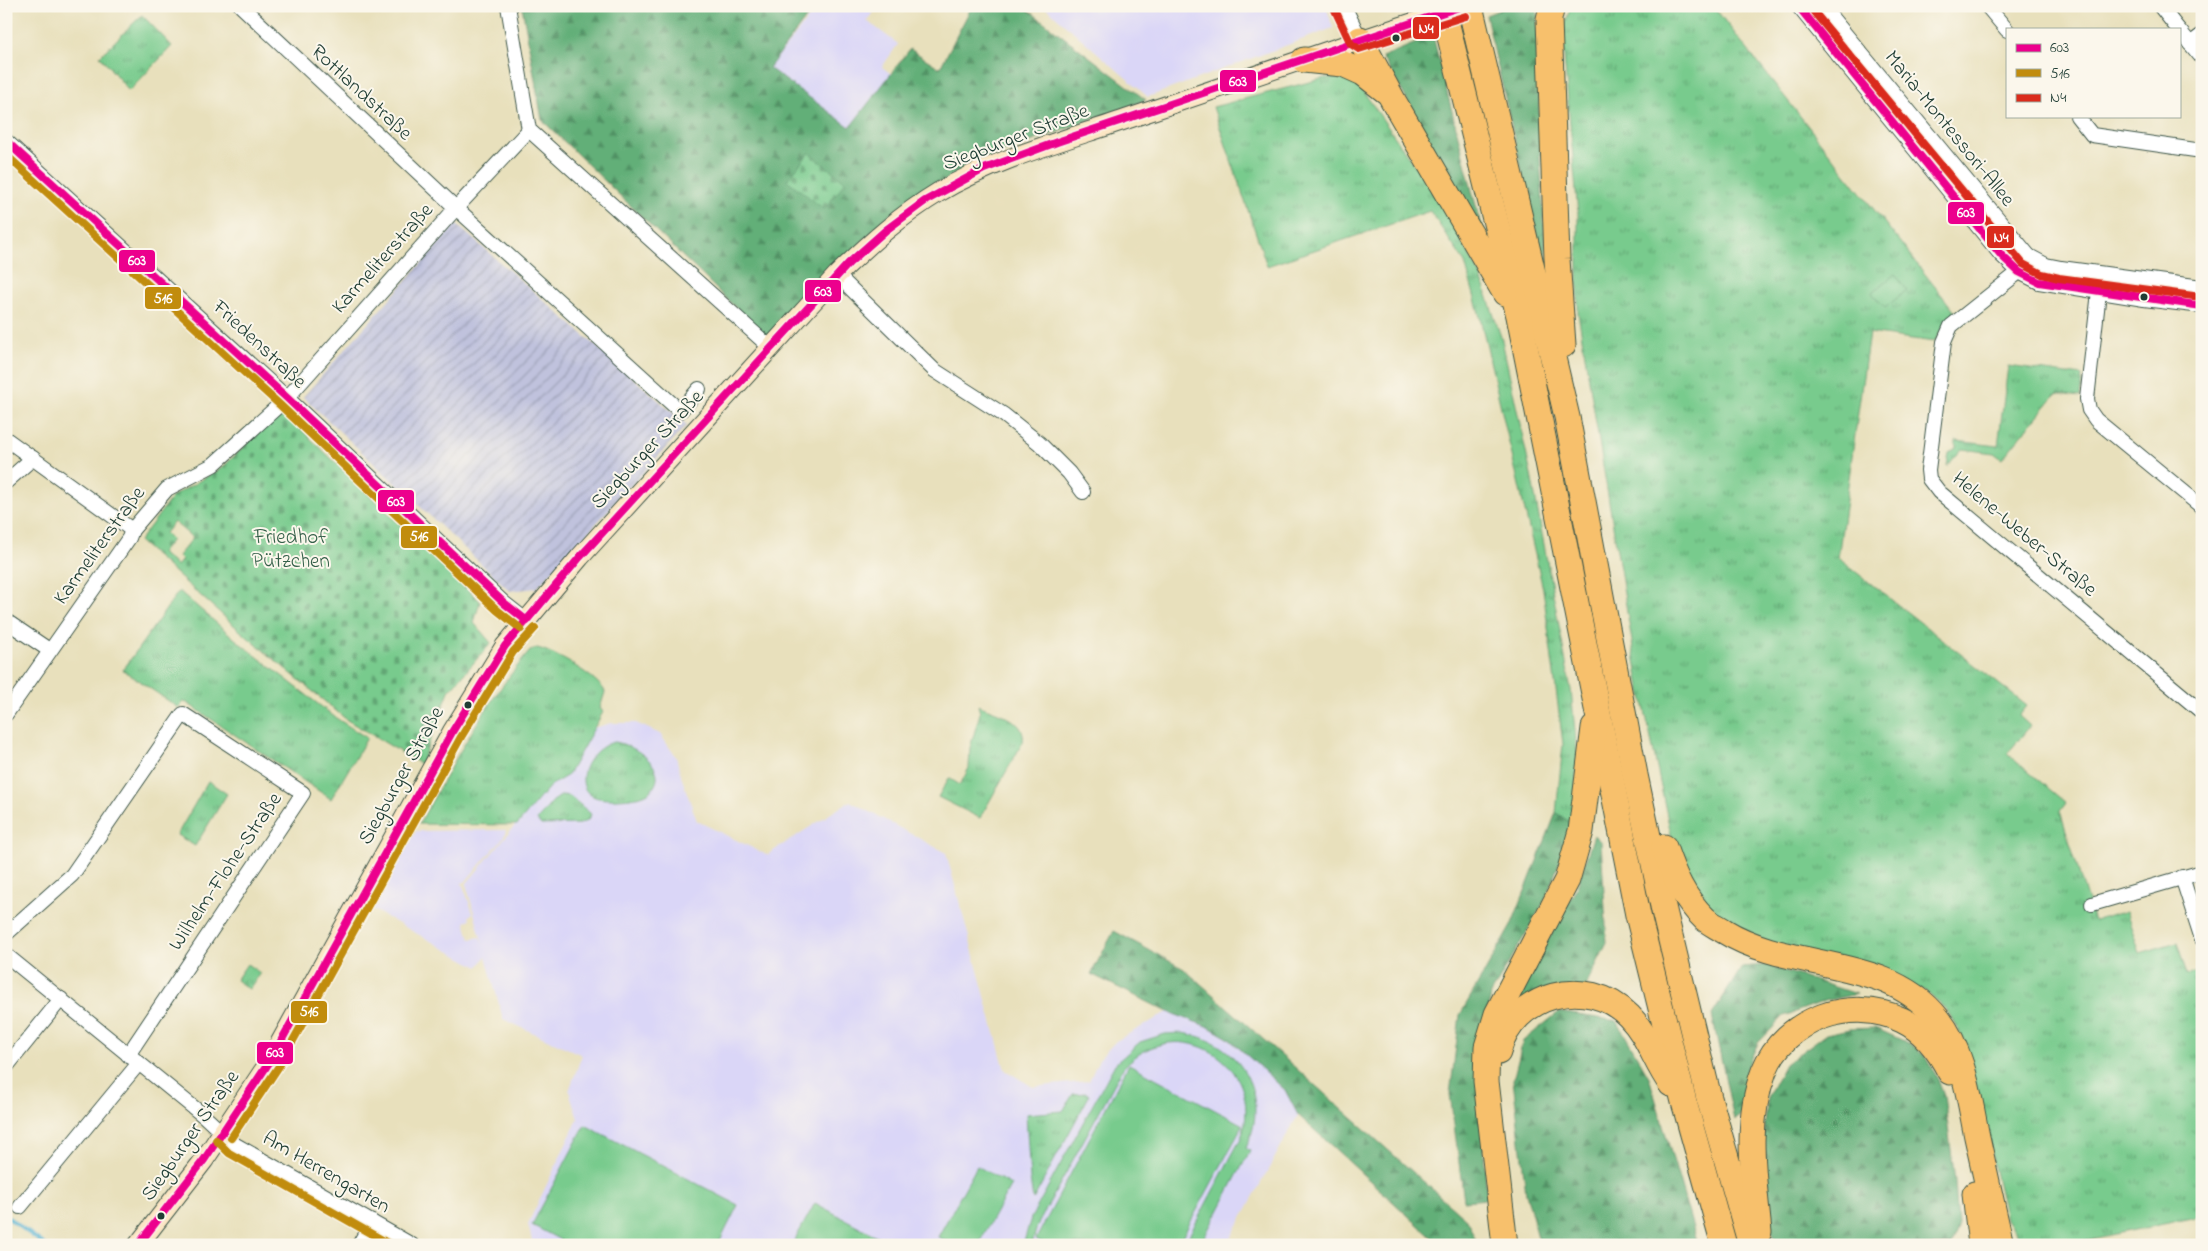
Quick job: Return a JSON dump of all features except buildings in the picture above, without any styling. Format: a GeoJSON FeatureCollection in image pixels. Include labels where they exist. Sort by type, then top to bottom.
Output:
{"type":"FeatureCollection","features":[{"type":"Feature","properties":{"kind":"highway"},"geometry":{"type":"LineString","coordinates":[[1549,10],[1557,259],[1568,418]]}},
{"type":"Feature","properties":{"kind":"highway"},"geometry":{"type":"LineString","coordinates":[[1459,12],[1568,418],[1664,911],[1705,1079],[1751,1245]]}},
{"type":"Feature","properties":{"kind":"highway"},"geometry":{"type":"LineString","coordinates":[[1459,12],[1596,711],[1638,915],[1684,1102],[1724,1245]]}},
{"type":"Feature","properties":{"kind":"highway"},"geometry":{"type":"LineString","coordinates":[[1360,39],[1518,316]]}},
{"type":"Feature","properties":{"kind":"highway"},"geometry":{"type":"LineString","coordinates":[[1304,60],[1347,66],[1363,73],[1390,94]]}},
{"type":"Feature","properties":{"kind":"highway"},"geometry":{"type":"LineString","coordinates":[[1505,1245],[1486,1081],[1488,1047],[1497,1014],[1567,880],[1581,831],[1596,711]]}},
{"type":"Feature","properties":{"kind":"highway"},"geometry":{"type":"LineString","coordinates":[[1636,775],[1674,875],[1688,898],[1706,919],[1732,935],[1759,948],[1854,970],[1888,981],[1917,997],[1938,1019],[1954,1045],[1966,1086],[1996,1243]]}},
{"type":"Feature","properties":{"kind":"highway"},"geometry":{"type":"LineString","coordinates":[[1519,1245],[1495,1075],[1497,1057],[1504,1036],[1510,1026],[1525,1010],[1547,997],[1574,992],[1609,1000],[1629,1016],[1636,1025],[1650,1046],[1661,1070],[1684,1102]]}},
{"type":"Feature","properties":{"kind":"highway"},"geometry":{"type":"LineString","coordinates":[[1761,1245],[1752,1152],[1752,1122],[1759,1085],[1765,1068],[1791,1034],[1808,1022],[1827,1014],[1844,1010],[1882,1013],[1903,1020],[1922,1033],[1938,1049],[1950,1071],[1957,1092],[1978,1211],[1996,1243]]}},
{"type":"Feature","properties":{"kind":"main road","name":"Siegburger Straße"},"geometry":{"type":"LineString","coordinates":[[138,1245],[223,1133],[270,1061],[452,732],[505,646],[580,557],[772,349],[837,275],[877,236],[902,216],[941,191],[984,170],[1360,39],[1459,12]]}},
{"type":"Feature","properties":{"kind":"street","name":"Rottlandstraße"},"geometry":{"type":"LineString","coordinates":[[240,6],[456,208]]}},
{"type":"Feature","properties":{"kind":"street"},"geometry":{"type":"LineString","coordinates":[[508,6],[529,130],[772,349]]}},
{"type":"Feature","properties":{"kind":"street"},"geometry":{"type":"LineString","coordinates":[[1344,6],[1360,39]]}},
{"type":"Feature","properties":{"kind":"street","name":"Maria-Montessori-Allee"},"geometry":{"type":"LineString","coordinates":[[1822,6],[2029,256],[2046,265],[2061,268],[2202,287]]}},
{"type":"Feature","properties":{"kind":"street"},"geometry":{"type":"LineString","coordinates":[[1987,6],[2006,29]]}},
{"type":"Feature","properties":{"kind":"street"},"geometry":{"type":"LineString","coordinates":[[2160,6],[2177,28]]}},
{"type":"Feature","properties":{"kind":"street","name":"Maria-Montessori-Allee"},"geometry":{"type":"LineString","coordinates":[[1802,8],[2001,255],[2019,272],[2039,282],[2202,306]]}},
{"type":"Feature","properties":{"kind":"street"},"geometry":{"type":"LineString","coordinates":[[2180,31],[2202,58]]}},
{"type":"Feature","properties":{"kind":"street"},"geometry":{"type":"LineString","coordinates":[[2190,44],[2202,34]]}},
{"type":"Feature","properties":{"kind":"street"},"geometry":{"type":"LineString","coordinates":[[2079,118],[2092,135],[2202,151]]}},
{"type":"Feature","properties":{"kind":"street","name":"Karmeliterstraße"},"geometry":{"type":"LineString","coordinates":[[6,714],[132,530],[167,489],[213,465],[287,398],[456,208],[529,130]]}},
{"type":"Feature","properties":{"kind":"street","name":"Friedenstraße"},"geometry":{"type":"LineString","coordinates":[[6,141],[287,398],[504,603],[527,621]]}},
{"type":"Feature","properties":{"kind":"street","name":"Karmeliterstraße"},"geometry":{"type":"LineString","coordinates":[[456,208],[680,411],[699,388]]}},
{"type":"Feature","properties":{"kind":"street","name":"Helene-Weber-Straße"},"geometry":{"type":"LineString","coordinates":[[2029,256],[2019,272],[1951,326],[1944,342],[1928,470],[1930,479],[1940,492],[2202,712]]}},
{"type":"Feature","properties":{"kind":"street"},"geometry":{"type":"LineString","coordinates":[[837,275],[934,370],[1004,415],[1039,443],[1069,473],[1083,492]]}},
{"type":"Feature","properties":{"kind":"street"},"geometry":{"type":"LineString","coordinates":[[2099,292],[2087,399],[2089,410],[2096,420],[2202,507]]}},
{"type":"Feature","properties":{"kind":"street"},"geometry":{"type":"LineString","coordinates":[[6,439],[132,530]]}},
{"type":"Feature","properties":{"kind":"street"},"geometry":{"type":"LineString","coordinates":[[6,482],[33,458]]}},
{"type":"Feature","properties":{"kind":"street"},"geometry":{"type":"LineString","coordinates":[[6,621],[49,650]]}},
{"type":"Feature","properties":{"kind":"street","name":"Wilhelm-Flohe-Straße"},"geometry":{"type":"LineString","coordinates":[[6,934],[72,875],[182,714],[303,793],[134,1059]]}},
{"type":"Feature","properties":{"kind":"street"},"geometry":{"type":"LineString","coordinates":[[2092,904],[2202,872]]}},
{"type":"Feature","properties":{"kind":"street"},"geometry":{"type":"LineString","coordinates":[[2182,877],[2202,939]]}},
{"type":"Feature","properties":{"kind":"street","name":"Am Herrengarten"},"geometry":{"type":"LineString","coordinates":[[6,955],[204,1116],[234,1144],[412,1245]]}},
{"type":"Feature","properties":{"kind":"street"},"geometry":{"type":"LineString","coordinates":[[6,1067],[61,999]]}},
{"type":"Feature","properties":{"kind":"street"},"geometry":{"type":"LineString","coordinates":[[20,1208],[134,1059]]}},
{"type":"Feature","properties":{"kind":"street"},"geometry":{"type":"LineString","coordinates":[[359,1245],[372,1222]]}},
{"type":"Feature","properties":{"kind":"shaded area"},"geometry":{"type":"Polygon","coordinates":[[[818,6],[877,6],[867,21],[898,44],[882,67],[891,74],[850,127],[769,68],[818,6]]]}},
{"type":"Feature","properties":{"kind":"shaded area"},"geometry":{"type":"Polygon","coordinates":[[[1044,6],[1326,6],[1333,28],[1148,97],[1044,6]]]}},
{"type":"Feature","properties":{"kind":"shaded area"},"geometry":{"type":"Polygon","coordinates":[[[456,224],[687,425],[537,588],[510,591],[303,397],[456,224]]]}},
{"type":"Feature","properties":{"kind":"shaded area"},"geometry":{"type":"Polygon","coordinates":[[[611,723],[636,723],[660,734],[676,757],[697,821],[767,855],[850,801],[946,853],[1005,1070],[1033,1087],[1089,1081],[1099,1059],[1116,1041],[1168,1012],[1209,1027],[1228,1038],[1285,1090],[1298,1115],[1227,1245],[533,1245],[528,1224],[578,1119],[569,1091],[582,1055],[503,1019],[486,956],[478,967],[372,909],[416,831],[506,830],[504,837],[465,882],[462,883],[473,913],[469,916],[470,920],[465,922],[470,939],[480,937],[483,945],[466,884],[549,785],[568,775],[594,728],[611,723]]]}},
{"type":"Feature","properties":{"kind":"green space"},"geometry":{"type":"Polygon","coordinates":[[[522,6],[815,6],[769,68],[850,127],[910,49],[940,68],[972,6],[1023,6],[1146,100],[997,154],[940,183],[885,218],[768,339],[542,120],[522,6]]]}},
{"type":"Feature","properties":{"kind":"green space"},"geometry":{"type":"Polygon","coordinates":[[[1510,6],[1537,6],[1540,158],[1548,284],[1486,15],[1510,6]]]}},
{"type":"Feature","properties":{"kind":"green space"},"geometry":{"type":"Polygon","coordinates":[[[1571,6],[1713,6],[1955,312],[1934,342],[1869,333],[1838,558],[2027,706],[2019,716],[2030,726],[2007,754],[2066,803],[2060,811],[2094,921],[2126,911],[2140,953],[2177,942],[2187,975],[2202,971],[2202,1216],[2062,1245],[2022,1243],[2006,1218],[1965,1042],[1947,1010],[1924,990],[1755,942],[1710,913],[1679,873],[1637,672],[1578,313],[1578,214],[1562,33],[1571,6]]]}},
{"type":"Feature","properties":{"kind":"green space"},"geometry":{"type":"Polygon","coordinates":[[[142,15],[172,46],[129,91],[100,56],[142,15]]]}},
{"type":"Feature","properties":{"kind":"green space"},"geometry":{"type":"Polygon","coordinates":[[[1433,36],[1473,195],[1493,263],[1416,115],[1382,57],[1433,36]]]}},
{"type":"Feature","properties":{"kind":"green space"},"geometry":{"type":"Polygon","coordinates":[[[1325,78],[1354,78],[1442,205],[1480,274],[1502,340],[1532,480],[1571,690],[1577,752],[1574,825],[1556,813],[1563,744],[1543,589],[1479,313],[1465,263],[1430,211],[1267,266],[1213,107],[1325,78]]]}},
{"type":"Feature","properties":{"kind":"green space"},"geometry":{"type":"Polygon","coordinates":[[[809,153],[846,182],[824,209],[787,180],[809,153]]]}},
{"type":"Feature","properties":{"kind":"green space"},"geometry":{"type":"Polygon","coordinates":[[[1895,274],[1907,290],[1885,308],[1872,293],[1895,274]]]}},
{"type":"Feature","properties":{"kind":"green space"},"geometry":{"type":"Polygon","coordinates":[[[2008,366],[2082,376],[2080,397],[2059,394],[2054,396],[2002,459],[1994,453],[1962,449],[1947,466],[1949,453],[1956,448],[1956,441],[1998,446],[2008,366]]]}},
{"type":"Feature","properties":{"kind":"green space","name":"Friedhof Pützchen"},"geometry":{"type":"Polygon","coordinates":[[[288,417],[480,601],[474,623],[491,643],[449,691],[421,764],[347,720],[245,635],[139,541],[173,496],[222,468],[273,418],[288,417]],[[174,522],[165,533],[172,540],[161,553],[177,566],[182,560],[178,556],[193,538],[174,522]]]}},
{"type":"Feature","properties":{"kind":"green space"},"geometry":{"type":"Polygon","coordinates":[[[179,591],[241,644],[336,718],[367,738],[331,799],[184,701],[179,708],[123,670],[179,591]]]}},
{"type":"Feature","properties":{"kind":"green space"},"geometry":{"type":"Polygon","coordinates":[[[537,648],[554,654],[586,673],[605,692],[600,708],[603,712],[568,775],[550,786],[517,825],[419,824],[457,757],[498,692],[530,651],[537,648]]]}},
{"type":"Feature","properties":{"kind":"green space"},"geometry":{"type":"Polygon","coordinates":[[[978,705],[1009,718],[1015,722],[1023,734],[1023,742],[980,818],[938,797],[949,778],[960,785],[969,768],[970,748],[980,713],[978,705]]]}},
{"type":"Feature","properties":{"kind":"green space"},"geometry":{"type":"Polygon","coordinates":[[[615,742],[632,748],[649,760],[655,768],[657,776],[655,785],[648,793],[630,798],[606,799],[595,797],[586,790],[583,783],[585,767],[598,750],[615,742]]]}},
{"type":"Feature","properties":{"kind":"green space"},"geometry":{"type":"Polygon","coordinates":[[[208,781],[227,794],[195,846],[177,835],[208,781]]]}},
{"type":"Feature","properties":{"kind":"green space"},"geometry":{"type":"Polygon","coordinates":[[[562,795],[570,796],[591,814],[588,820],[580,824],[541,825],[537,820],[553,801],[562,795]]]}},
{"type":"Feature","properties":{"kind":"green space"},"geometry":{"type":"Polygon","coordinates":[[[1556,813],[1574,825],[1544,902],[1491,994],[1478,1061],[1487,1199],[1464,1201],[1450,1094],[1460,1015],[1511,926],[1556,813]]]}},
{"type":"Feature","properties":{"kind":"green space"},"geometry":{"type":"Polygon","coordinates":[[[1594,835],[1601,842],[1607,943],[1586,986],[1511,1008],[1576,889],[1594,835]]]}},
{"type":"Feature","properties":{"kind":"green space"},"geometry":{"type":"Polygon","coordinates":[[[1114,931],[1184,969],[1467,1220],[1478,1245],[1440,1245],[1298,1115],[1285,1090],[1228,1038],[1209,1027],[1168,1012],[1091,974],[1114,931]]]}},
{"type":"Feature","properties":{"kind":"green space"},"geometry":{"type":"Polygon","coordinates":[[[247,964],[260,973],[249,989],[236,980],[247,964]]]}},
{"type":"Feature","properties":{"kind":"green space"},"geometry":{"type":"Polygon","coordinates":[[[1767,965],[1856,994],[1825,1001],[1784,1016],[1758,1043],[1746,1069],[1741,1115],[1734,1120],[1712,1015],[1742,967],[1767,965]]]}},
{"type":"Feature","properties":{"kind":"green space"},"geometry":{"type":"Polygon","coordinates":[[[1559,1012],[1617,1021],[1649,1077],[1698,1245],[1540,1245],[1526,1193],[1513,1080],[1523,1041],[1559,1012]]]}},
{"type":"Feature","properties":{"kind":"green space"},"geometry":{"type":"Polygon","coordinates":[[[1875,1028],[1904,1041],[1924,1055],[1937,1077],[1944,1096],[1955,1181],[1958,1224],[1951,1245],[1777,1245],[1769,1223],[1761,1159],[1768,1096],[1785,1064],[1826,1034],[1849,1029],[1875,1028]]]}},
{"type":"Feature","properties":{"kind":"green space"},"geometry":{"type":"Polygon","coordinates":[[[1181,1033],[1202,1037],[1219,1046],[1234,1058],[1245,1072],[1252,1089],[1255,1108],[1253,1128],[1246,1148],[1250,1151],[1200,1245],[1184,1245],[1241,1138],[1246,1111],[1242,1087],[1230,1067],[1212,1052],[1191,1044],[1168,1043],[1145,1051],[1123,1068],[1037,1226],[1032,1245],[1023,1245],[1031,1218],[1115,1064],[1140,1042],[1165,1034],[1181,1033]]]}},
{"type":"Feature","properties":{"kind":"green space"},"geometry":{"type":"Polygon","coordinates":[[[1129,1064],[1243,1125],[1178,1245],[1047,1245],[1036,1239],[1129,1064]]]}},
{"type":"Feature","properties":{"kind":"green space"},"geometry":{"type":"Polygon","coordinates":[[[1087,1093],[1089,1096],[1033,1200],[1026,1114],[1063,1111],[1073,1094],[1087,1093]]]}},
{"type":"Feature","properties":{"kind":"green space"},"geometry":{"type":"Polygon","coordinates":[[[585,1125],[738,1205],[718,1245],[570,1245],[532,1225],[585,1125]]]}},
{"type":"Feature","properties":{"kind":"green space"},"geometry":{"type":"Polygon","coordinates":[[[977,1166],[1011,1185],[978,1245],[953,1245],[938,1237],[977,1166]]]}},
{"type":"Feature","properties":{"kind":"green space"},"geometry":{"type":"Polygon","coordinates":[[[815,1203],[891,1244],[891,1245],[792,1245],[815,1203]]]}},
{"type":"Feature","properties":{"kind":"waterway"},"geometry":{"type":"LineString","coordinates":[[6,1216],[45,1245]]}},
{"type":"Feature","properties":{"kind":"transit line","name":"603"},"geometry":{"type":"LineString","coordinates":[[138,1245],[204,1160],[270,1061],[452,732],[505,646],[580,557],[849,263],[886,230],[925,201],[984,169],[1057,142],[1462,6]]}},
{"type":"Feature","properties":{"kind":"transit line","name":"603"},"geometry":{"type":"LineString","coordinates":[[1798,6],[2001,255],[2019,272],[2039,282],[2202,306]]}},
{"type":"Feature","properties":{"kind":"transit line","name":"N4"},"geometry":{"type":"LineString","coordinates":[[1335,10],[1351,44],[1359,49],[1466,16]]}},
{"type":"Feature","properties":{"kind":"transit line","name":"N4"},"geometry":{"type":"LineString","coordinates":[[1814,12],[2023,264],[2042,274],[2059,278],[2201,297]]}},
{"type":"Feature","properties":{"kind":"transit line","name":"603"},"geometry":{"type":"LineString","coordinates":[[6,141],[287,398],[504,603],[527,621]]}},
{"type":"Feature","properties":{"kind":"transit line","name":"516"},"geometry":{"type":"LineString","coordinates":[[6,155],[280,405],[497,610],[521,629]]}},
{"type":"Feature","properties":{"kind":"transit line","name":"516"},"geometry":{"type":"LineString","coordinates":[[231,1138],[279,1066],[461,737],[513,652],[535,628]]}},
{"type":"Feature","properties":{"kind":"transit line","name":"516"},"geometry":{"type":"LineString","coordinates":[[216,1140],[229,1153],[391,1245]]}}]}
